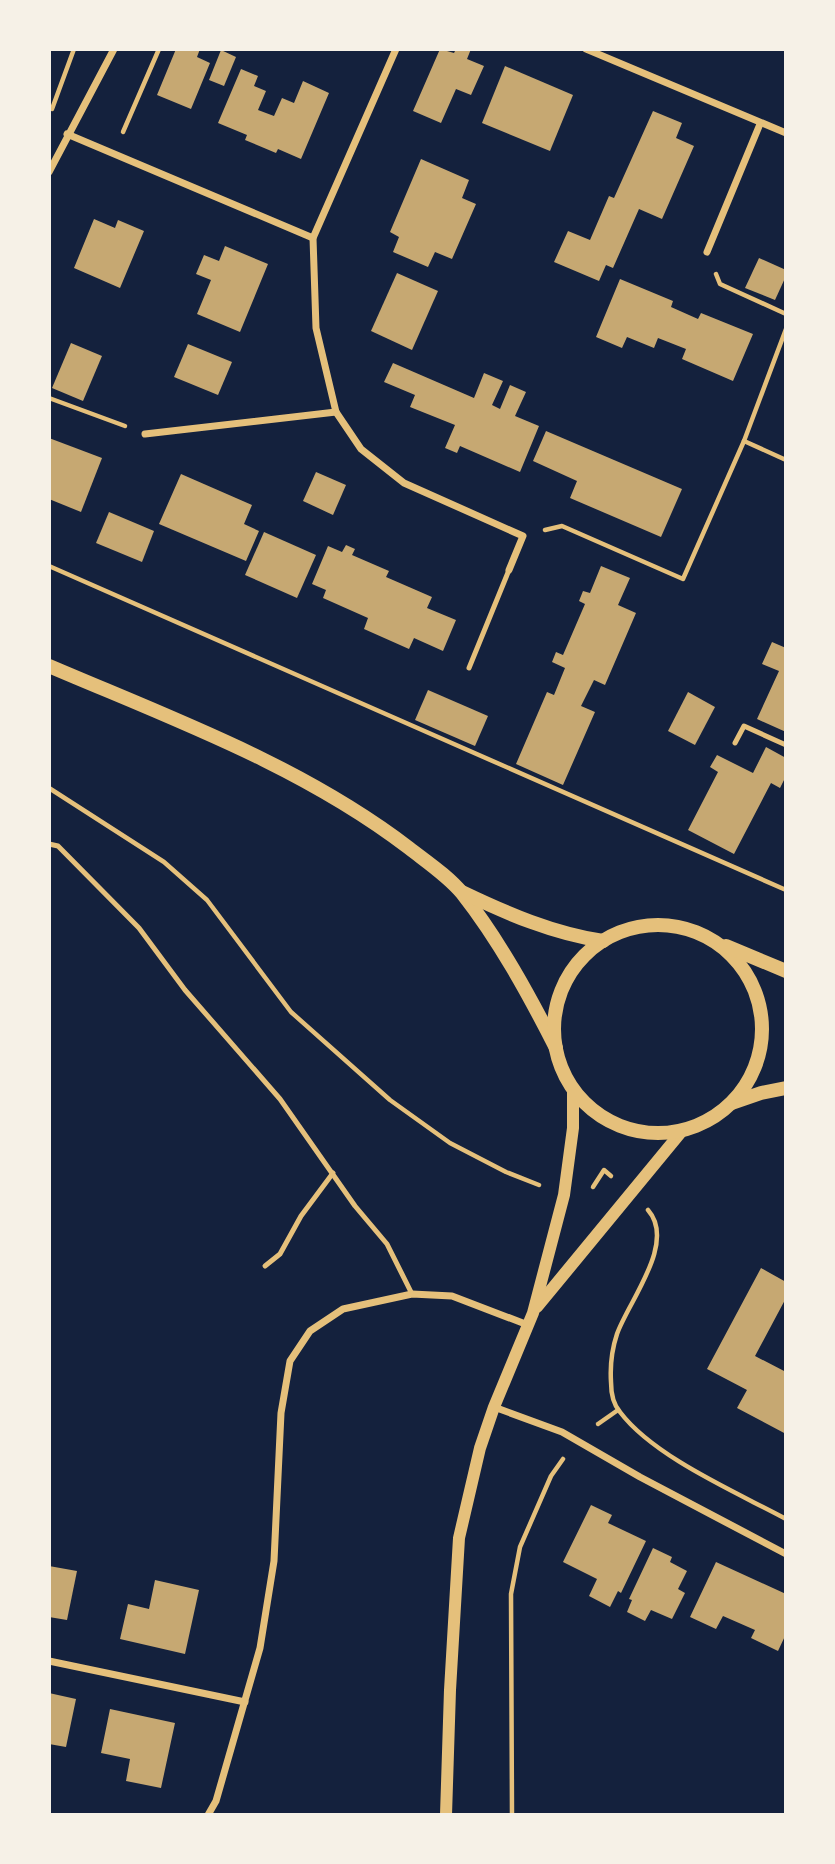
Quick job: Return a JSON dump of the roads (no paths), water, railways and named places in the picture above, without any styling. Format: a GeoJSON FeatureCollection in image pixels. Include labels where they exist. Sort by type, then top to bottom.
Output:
{"type":"FeatureCollection","features":[{"type":"Feature","properties":{"kind":"main road"},"geometry":{"type":"LineString","coordinates":[[49,666],[226,742],[334,796],[371,819],[434,867],[461,892],[516,975],[556,1048]]}},
{"type":"Feature","properties":{"kind":"main road"},"geometry":{"type":"LineString","coordinates":[[461,892],[540,926],[570,936],[603,941]]}},
{"type":"Feature","properties":{"kind":"main road"},"geometry":{"type":"LineString","coordinates":[[712,940],[736,960],[753,986],[762,1017],[761,1048],[751,1078],[732,1103],[717,1115],[682,1131],[652,1133],[622,1126],[595,1111],[573,1090],[562,1070],[556,1048],[554,1017],[563,987],[579,961],[603,941],[629,929],[657,925],[685,929],[712,940],[786,971]]}},
{"type":"Feature","properties":{"kind":"main road"},"geometry":{"type":"LineString","coordinates":[[732,1103],[786,1088]]}},
{"type":"Feature","properties":{"kind":"street"},"geometry":{"type":"LineString","coordinates":[[49,172],[114,49]]}},
{"type":"Feature","properties":{"kind":"street"},"geometry":{"type":"LineString","coordinates":[[396,49],[313,238],[316,328],[335,412],[361,449],[404,483],[523,536],[509,570]]}},
{"type":"Feature","properties":{"kind":"street"},"geometry":{"type":"LineString","coordinates":[[586,49],[786,133]]}},
{"type":"Feature","properties":{"kind":"street"},"geometry":{"type":"LineString","coordinates":[[707,252],[760,124]]}},
{"type":"Feature","properties":{"kind":"street"},"geometry":{"type":"LineString","coordinates":[[67,134],[313,238]]}},
{"type":"Feature","properties":{"kind":"street"},"geometry":{"type":"LineString","coordinates":[[145,434],[335,412]]}},
{"type":"Feature","properties":{"kind":"street"},"geometry":{"type":"LineString","coordinates":[[446,1815],[459,1538],[469,1488],[494,1407],[530,1319],[564,1195],[570,1162],[573,1090]]}},
{"type":"Feature","properties":{"kind":"street"},"geometry":{"type":"LineString","coordinates":[[530,1319],[682,1131]]}},
{"type":"Feature","properties":{"kind":"street"},"geometry":{"type":"LineString","coordinates":[[208,1815],[216,1801],[260,1648],[274,1561],[281,1413],[290,1361],[310,1331],[343,1309],[412,1294],[452,1297],[530,1319]]}},
{"type":"Feature","properties":{"kind":"street"},"geometry":{"type":"LineString","coordinates":[[494,1407],[562,1432],[640,1477],[786,1553]]}},
{"type":"Feature","properties":{"kind":"street"},"geometry":{"type":"LineString","coordinates":[[49,1661],[245,1702]]}},
{"type":"Feature","properties":{"kind":"lane"},"geometry":{"type":"LineString","coordinates":[[469,668],[509,570]]}},
{"type":"Feature","properties":{"kind":"lane"},"geometry":{"type":"LineString","coordinates":[[735,743],[744,726],[786,745]]}},
{"type":"Feature","properties":{"kind":"lane"},"geometry":{"type":"LineString","coordinates":[[49,844],[58,846],[139,928],[185,990],[280,1099],[355,1206],[387,1244],[412,1294]]}},
{"type":"Feature","properties":{"kind":"lane"},"geometry":{"type":"LineString","coordinates":[[265,1266],[280,1254],[301,1216],[333,1173]]}}]}
